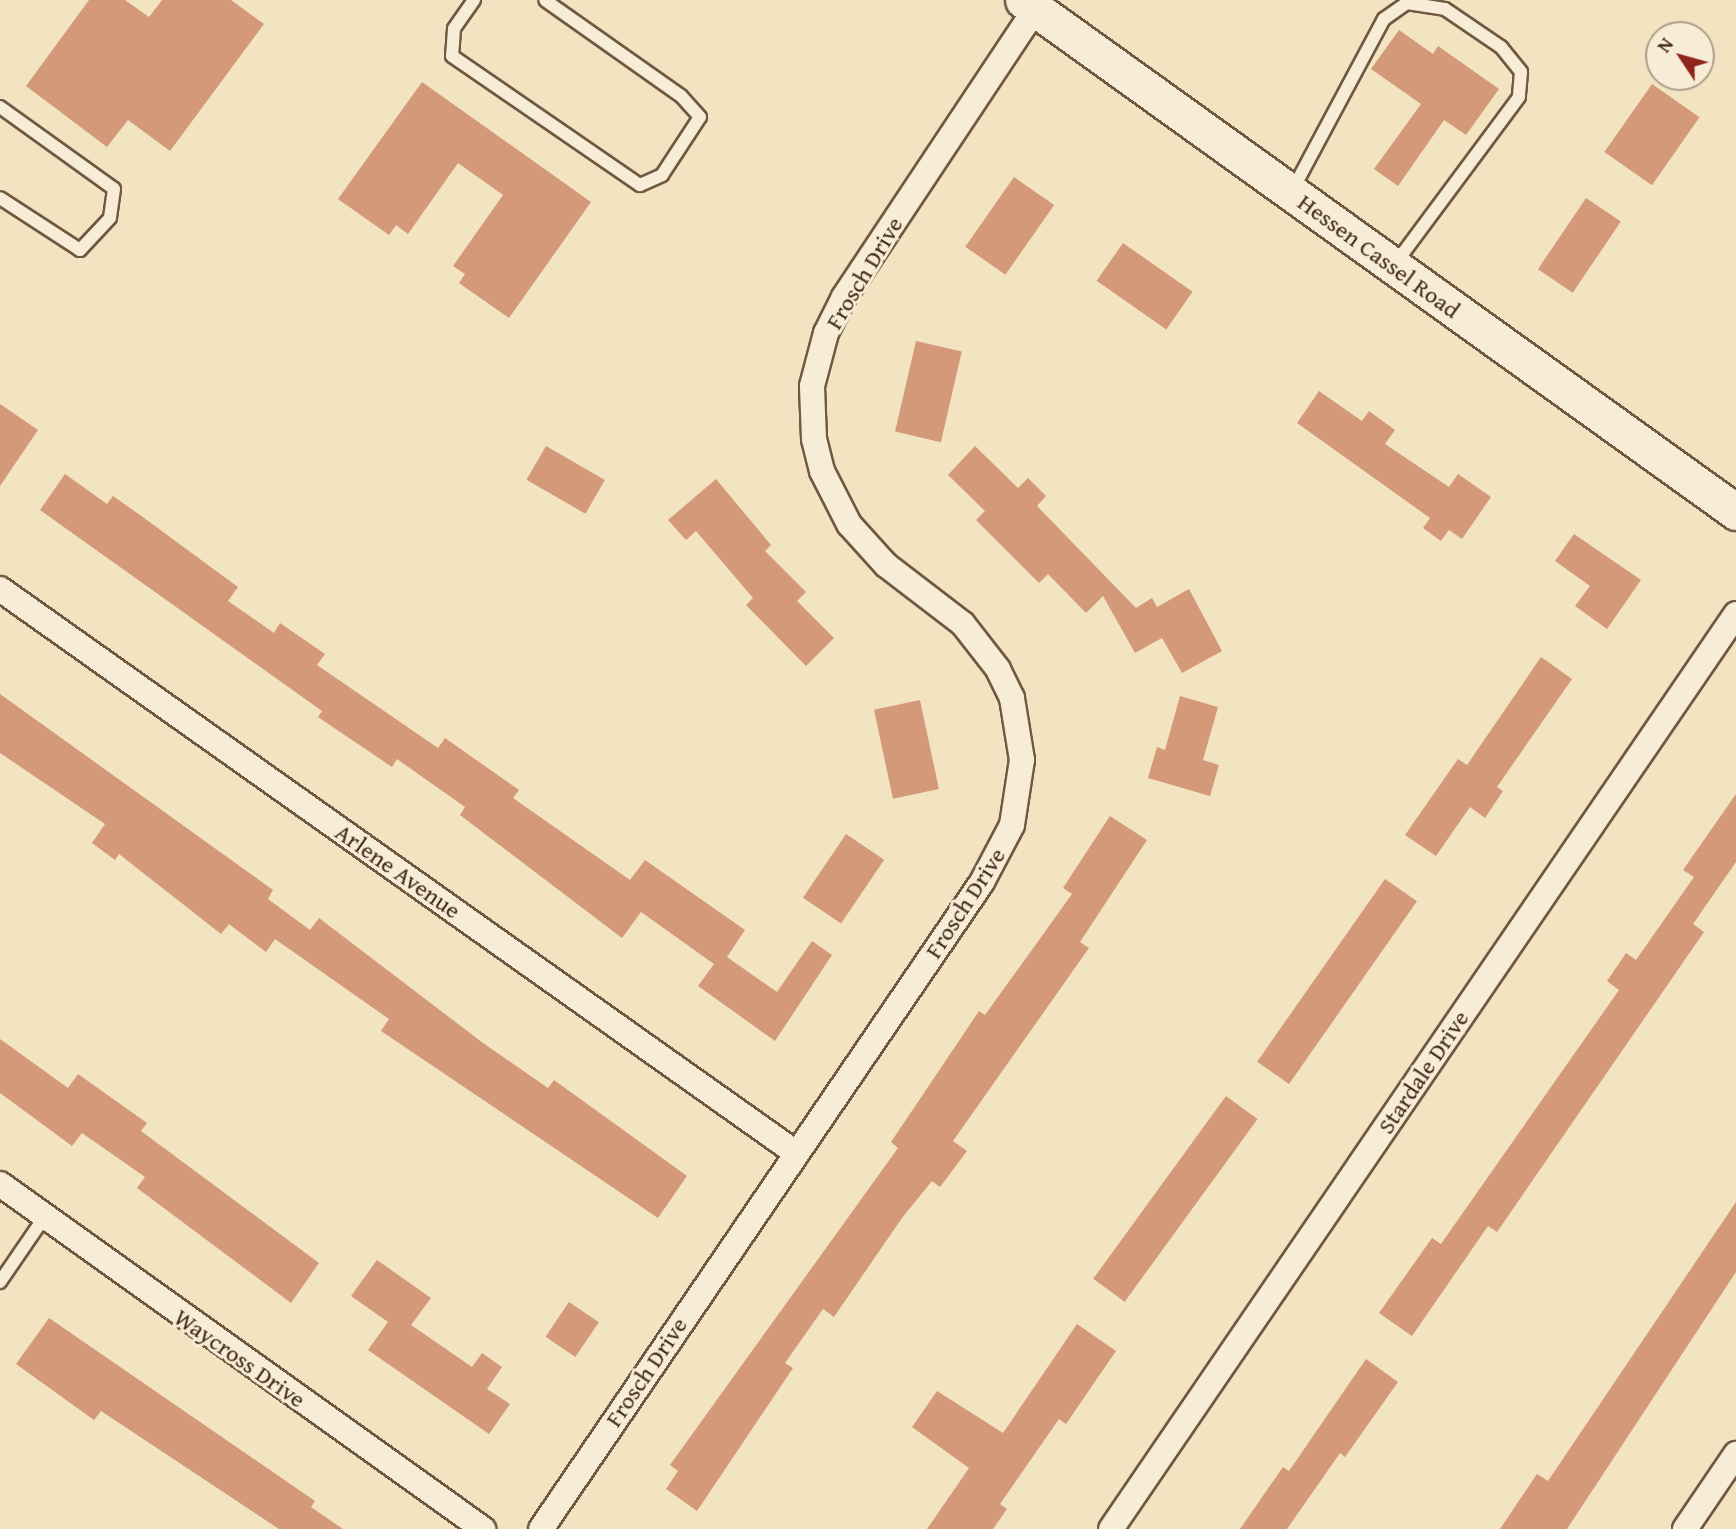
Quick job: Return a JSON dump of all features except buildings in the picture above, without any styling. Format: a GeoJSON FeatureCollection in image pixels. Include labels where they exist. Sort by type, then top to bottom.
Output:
{"type":"FeatureCollection","features":[{"type":"Feature","properties":{"kind":"main road","name":"Hessen Cassel Road"},"geometry":{"type":"LineString","coordinates":[[1033,3],[1392,267],[1736,512]]}},
{"type":"Feature","properties":{"kind":"street","name":"Frosch Drive"},"geometry":{"type":"LineString","coordinates":[[541,1529],[982,882],[1012,825],[1020,790],[1020,726],[998,668],[963,624],[886,565],[849,524],[822,471],[811,411],[816,363],[844,297],[1033,3]]}},
{"type":"Feature","properties":{"kind":"street","name":"Arlene Avenue"},"geometry":{"type":"LineString","coordinates":[[0,589],[796,1153]]}},
{"type":"Feature","properties":{"kind":"street","name":"Stardale Drive"},"geometry":{"type":"LineString","coordinates":[[1111,1529],[1736,614]]}},
{"type":"Feature","properties":{"kind":"street","name":"Waycross Drive"},"geometry":{"type":"LineString","coordinates":[[0,1184],[43,1219],[483,1529]]}},
{"type":"Feature","properties":{"kind":"street"},"geometry":{"type":"LineString","coordinates":[[1685,1529],[1736,1454]]}},
{"type":"Feature","properties":{"kind":"lane"},"geometry":{"type":"LineString","coordinates":[[474,0],[454,29],[452,56],[640,185],[662,176],[700,117],[681,96],[545,0]]}},
{"type":"Feature","properties":{"kind":"lane"},"geometry":{"type":"LineString","coordinates":[[1292,192],[1384,19],[1407,3],[1445,9],[1501,47],[1521,72],[1519,97],[1392,267]]}},
{"type":"Feature","properties":{"kind":"lane"},"geometry":{"type":"LineString","coordinates":[[0,107],[114,189],[110,218],[80,250],[0,198]]}},
{"type":"Feature","properties":{"kind":"lane"},"geometry":{"type":"LineString","coordinates":[[0,1282],[43,1219]]}}]}
